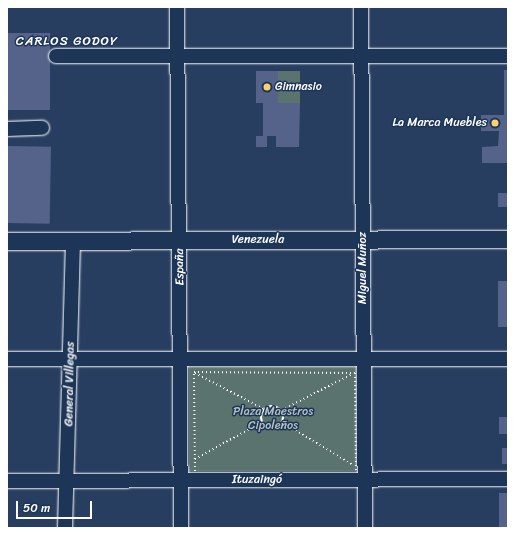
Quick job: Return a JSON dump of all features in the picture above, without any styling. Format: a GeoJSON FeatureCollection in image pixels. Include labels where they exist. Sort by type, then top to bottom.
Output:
{"type":"FeatureCollection","features":[{"type":"Feature","properties":{"kind":"main road","name":"Venezuela"},"geometry":{"type":"LineString","coordinates":[[7,241],[508,239]]}},
{"type":"Feature","properties":{"kind":"street","name":"España"},"geometry":{"type":"LineString","coordinates":[[177,7],[181,359],[181,528]]}},
{"type":"Feature","properties":{"kind":"street","name":"Miguel Muñoz"},"geometry":{"type":"LineString","coordinates":[[361,7],[365,528]]}},
{"type":"Feature","properties":{"kind":"street"},"geometry":{"type":"LineString","coordinates":[[56,56],[508,56]]}},
{"type":"Feature","properties":{"kind":"street"},"geometry":{"type":"LineString","coordinates":[[7,129],[42,128]]}},
{"type":"Feature","properties":{"kind":"street","name":"General Villegas"},"geometry":{"type":"LineString","coordinates":[[66,528],[73,241]]}},
{"type":"Feature","properties":{"kind":"street"},"geometry":{"type":"LineString","coordinates":[[7,359],[508,359]]}},
{"type":"Feature","properties":{"kind":"street","name":"Ituzaingó"},"geometry":{"type":"LineString","coordinates":[[7,480],[508,479]]}},
{"type":"Feature","properties":{"kind":"path"},"geometry":{"type":"LineString","coordinates":[[194,372],[355,373]]}},
{"type":"Feature","properties":{"kind":"path"},"geometry":{"type":"LineString","coordinates":[[194,372],[195,475],[356,474],[355,373]]}},
{"type":"Feature","properties":{"kind":"path"},"geometry":{"type":"LineString","coordinates":[[194,372],[264,409]]}},
{"type":"Feature","properties":{"kind":"path"},"geometry":{"type":"LineString","coordinates":[[282,410],[355,373]]}},
{"type":"Feature","properties":{"kind":"path"},"geometry":{"type":"LineString","coordinates":[[264,409],[272,405],[282,410]]}},
{"type":"Feature","properties":{"kind":"path"},"geometry":{"type":"LineString","coordinates":[[262,422],[264,409]]}},
{"type":"Feature","properties":{"kind":"path"},"geometry":{"type":"LineString","coordinates":[[282,410],[282,422]]}},
{"type":"Feature","properties":{"kind":"path"},"geometry":{"type":"LineString","coordinates":[[195,459],[262,422]]}},
{"type":"Feature","properties":{"kind":"path"},"geometry":{"type":"LineString","coordinates":[[262,422],[271,428],[282,422]]}},
{"type":"Feature","properties":{"kind":"path"},"geometry":{"type":"LineString","coordinates":[[282,422],[356,467]]}},
{"type":"Feature","properties":{"kind":"green space"},"geometry":{"type":"Polygon","coordinates":[[[278,71],[300,71],[300,103],[278,103],[278,71]]]}},
{"type":"Feature","properties":{"kind":"green space","name":"Plaza Maestros Cipoleños"},"geometry":{"type":"Polygon","coordinates":[[[189,367],[356,367],[356,471],[189,471],[189,367]]]}},
{"type":"Feature","properties":{"kind":"building"},"geometry":{"type":"Polygon","coordinates":[[[7,33],[50,33],[50,110],[7,110],[7,33]]]}},
{"type":"Feature","properties":{"kind":"building"},"geometry":{"type":"Polygon","coordinates":[[[504,70],[508,70],[508,163],[482,163],[482,147],[498,146],[499,131],[481,131],[481,115],[504,115],[504,70]]]}},
{"type":"Feature","properties":{"kind":"building"},"geometry":{"type":"Polygon","coordinates":[[[256,71],[278,71],[278,103],[300,103],[299,147],[276,147],[276,136],[267,136],[267,147],[256,147],[256,136],[263,136],[263,103],[256,103],[256,71]]]}},
{"type":"Feature","properties":{"kind":"building"},"geometry":{"type":"Polygon","coordinates":[[[7,146],[51,147],[50,224],[7,223],[7,146]]]}},
{"type":"Feature","properties":{"kind":"building"},"geometry":{"type":"Polygon","coordinates":[[[498,193],[508,193],[508,207],[498,207],[498,193]]]}},
{"type":"Feature","properties":{"kind":"building"},"geometry":{"type":"Polygon","coordinates":[[[498,281],[508,281],[508,327],[498,327],[498,281]]]}},
{"type":"Feature","properties":{"kind":"building"},"geometry":{"type":"Polygon","coordinates":[[[499,417],[508,417],[508,434],[499,434],[499,417]]]}},
{"type":"Feature","properties":{"kind":"building"},"geometry":{"type":"Polygon","coordinates":[[[502,448],[508,448],[508,464],[502,464],[502,448]]]}},
{"type":"Feature","properties":{"kind":"building"},"geometry":{"type":"Polygon","coordinates":[[[499,493],[508,493],[508,528],[499,528],[499,493]]]}},
{"type":"Feature","properties":{"kind":"place","name":"Gimnasio"},"geometry":{"type":"Point","coordinates":[267,87]}},
{"type":"Feature","properties":{"kind":"place","name":"La Marca Muebles"},"geometry":{"type":"Point","coordinates":[495,123]}},
{"type":"Feature","properties":{"kind":"district","name":"CARLOS GODOY"},"geometry":{"type":"Point","coordinates":[67,41]}}]}
